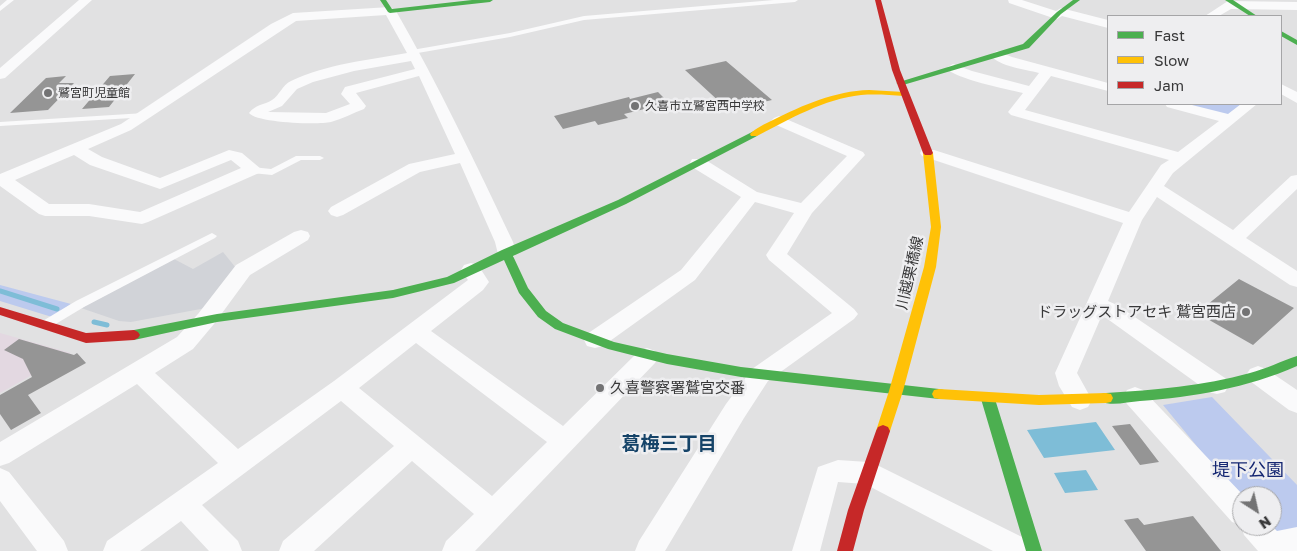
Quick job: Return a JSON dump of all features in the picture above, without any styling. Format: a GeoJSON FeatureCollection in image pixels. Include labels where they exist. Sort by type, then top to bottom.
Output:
{"type":"FeatureCollection","features":[{"type":"Feature","properties":{"kind":"street"},"geometry":{"type":"LineString","coordinates":[[0,75],[86,0]]}},
{"type":"Feature","properties":{"kind":"street"},"geometry":{"type":"LineString","coordinates":[[1,179],[126,127],[294,17],[366,14],[386,6],[490,0]]}},
{"type":"Feature","properties":{"kind":"street","name":"川越栗橋線"},"geometry":{"type":"LineString","coordinates":[[844,551],[896,391],[930,267],[936,227],[928,153],[902,89],[878,0]]}},
{"type":"Feature","properties":{"kind":"street"},"geometry":{"type":"LineString","coordinates":[[1012,0],[1107,24]]}},
{"type":"Feature","properties":{"kind":"street"},"geometry":{"type":"LineString","coordinates":[[0,311],[86,338],[118,338],[206,319],[383,296],[431,286],[622,202],[779,121],[832,100],[857,93],[902,89],[953,68],[1028,44],[1059,13],[1077,0]]}},
{"type":"Feature","properties":{"kind":"street"},"geometry":{"type":"LineString","coordinates":[[1212,15],[1233,3],[1297,6]]}},
{"type":"Feature","properties":{"kind":"street"},"geometry":{"type":"LineString","coordinates":[[1233,3],[1252,15]]}},
{"type":"Feature","properties":{"kind":"street"},"geometry":{"type":"LineString","coordinates":[[386,6],[423,71],[504,242],[510,265],[526,292],[535,306],[551,322],[595,340],[647,357],[760,375],[896,391],[988,399],[1080,400],[1135,397],[1217,385],[1258,375],[1297,362]]}},
{"type":"Feature","properties":{"kind":"street"},"geometry":{"type":"LineString","coordinates":[[1282,34],[1297,43]]}},
{"type":"Feature","properties":{"kind":"street"},"geometry":{"type":"LineString","coordinates":[[413,54],[298,83],[290,88],[279,102],[257,113],[265,116],[328,118],[359,106],[348,94],[350,90],[423,71]]}},
{"type":"Feature","properties":{"kind":"street"},"geometry":{"type":"LineString","coordinates":[[997,55],[1007,60],[1107,87]]}},
{"type":"Feature","properties":{"kind":"street"},"geometry":{"type":"LineString","coordinates":[[953,68],[966,74],[1032,91]]}},
{"type":"Feature","properties":{"kind":"street"},"geometry":{"type":"LineString","coordinates":[[1048,70],[1016,112],[1181,158]]}},
{"type":"Feature","properties":{"kind":"street"},"geometry":{"type":"LineString","coordinates":[[1282,89],[1297,99]]}},
{"type":"Feature","properties":{"kind":"street"},"geometry":{"type":"LineString","coordinates":[[1176,105],[1229,119]]}},
{"type":"Feature","properties":{"kind":"street"},"geometry":{"type":"LineString","coordinates":[[1080,400],[1071,386],[1066,373],[1098,305],[1133,220],[1167,169],[1249,105]]}},
{"type":"Feature","properties":{"kind":"street"},"geometry":{"type":"LineString","coordinates":[[649,551],[735,411],[760,375],[847,314],[776,255],[805,210],[857,154],[779,121]]}},
{"type":"Feature","properties":{"kind":"street"},"geometry":{"type":"LineString","coordinates":[[1,179],[46,210],[89,210],[142,218],[252,170],[253,167],[236,156],[229,155],[160,184],[96,161],[76,149]]}},
{"type":"Feature","properties":{"kind":"street"},"geometry":{"type":"LineString","coordinates":[[928,153],[1133,220]]}},
{"type":"Feature","properties":{"kind":"street"},"geometry":{"type":"LineString","coordinates":[[337,211],[415,168],[465,157]]}},
{"type":"Feature","properties":{"kind":"street"},"geometry":{"type":"LineString","coordinates":[[698,162],[751,196],[805,210]]}},
{"type":"Feature","properties":{"kind":"street"},"geometry":{"type":"LineString","coordinates":[[1234,239],[1297,180]]}},
{"type":"Feature","properties":{"kind":"street"},"geometry":{"type":"LineString","coordinates":[[1154,187],[1297,280]]}},
{"type":"Feature","properties":{"kind":"street"},"geometry":{"type":"LineString","coordinates":[[595,340],[688,275],[751,196]]}},
{"type":"Feature","properties":{"kind":"street"},"geometry":{"type":"LineString","coordinates":[[0,455],[185,343],[206,319],[243,270],[301,236]]}},
{"type":"Feature","properties":{"kind":"street"},"geometry":{"type":"LineString","coordinates":[[117,551],[342,388],[476,285],[478,277],[471,270]]}},
{"type":"Feature","properties":{"kind":"street"},"geometry":{"type":"LineString","coordinates":[[1098,305],[1110,310],[1217,385]]}},
{"type":"Feature","properties":{"kind":"street"},"geometry":{"type":"LineString","coordinates":[[416,331],[565,441]]}},
{"type":"Feature","properties":{"kind":"street"},"geometry":{"type":"LineString","coordinates":[[465,548],[494,514],[647,357]]}},
{"type":"Feature","properties":{"kind":"street"},"geometry":{"type":"LineString","coordinates":[[139,372],[237,464]]}},
{"type":"Feature","properties":{"kind":"street"},"geometry":{"type":"LineString","coordinates":[[1258,375],[1297,403]]}},
{"type":"Feature","properties":{"kind":"street"},"geometry":{"type":"LineString","coordinates":[[342,388],[494,514]]}},
{"type":"Feature","properties":{"kind":"street"},"geometry":{"type":"LineString","coordinates":[[1135,397],[1232,502]]}},
{"type":"Feature","properties":{"kind":"street"},"geometry":{"type":"LineString","coordinates":[[988,399],[1034,551]]}},
{"type":"Feature","properties":{"kind":"street"},"geometry":{"type":"LineString","coordinates":[[293,551],[412,445]]}},
{"type":"Feature","properties":{"kind":"street"},"geometry":{"type":"LineString","coordinates":[[806,551],[827,475],[838,471],[868,473],[1016,548],[1027,551]]}},
{"type":"Feature","properties":{"kind":"street"},"geometry":{"type":"LineString","coordinates":[[0,480],[54,551]]}},
{"type":"Feature","properties":{"kind":"street"},"geometry":{"type":"LineString","coordinates":[[183,504],[228,551]]}},
{"type":"Feature","properties":{"kind":"lane"},"geometry":{"type":"LineString","coordinates":[[0,9],[11,0]]}},
{"type":"Feature","properties":{"kind":"lane"},"geometry":{"type":"LineString","coordinates":[[413,54],[584,18],[795,0]]}},
{"type":"Feature","properties":{"kind":"lane"},"geometry":{"type":"LineString","coordinates":[[0,124],[145,115]]}},
{"type":"Feature","properties":{"kind":"lane"},"geometry":{"type":"LineString","coordinates":[[252,170],[272,172],[299,158],[320,158]]}},
{"type":"Feature","properties":{"kind":"lane"},"geometry":{"type":"LineString","coordinates":[[45,325],[80,304],[212,236]]}},
{"type":"Feature","properties":{"kind":"shaded area"},"geometry":{"type":"Polygon","coordinates":[[[223,252],[236,268],[206,308],[131,322],[119,321],[81,308],[174,259],[193,269],[223,252]]]}},
{"type":"Feature","properties":{"kind":"shaded area"},"geometry":{"type":"Polygon","coordinates":[[[0,333],[71,353],[0,393],[0,333]]]}},
{"type":"Feature","properties":{"kind":"shaded area"},"geometry":{"type":"Polygon","coordinates":[[[1096,422],[1115,450],[1044,458],[1027,430],[1096,422]]]}},
{"type":"Feature","properties":{"kind":"shaded area"},"geometry":{"type":"Polygon","coordinates":[[[1086,470],[1098,490],[1065,493],[1054,473],[1086,470]]]}},
{"type":"Feature","properties":{"kind":"green space"},"geometry":{"type":"Polygon","coordinates":[[[1185,105],[1241,105],[1226,116],[1185,105]]]}},
{"type":"Feature","properties":{"kind":"green space"},"geometry":{"type":"Polygon","coordinates":[[[0,285],[71,304],[52,317],[0,301],[0,285]]]}},
{"type":"Feature","properties":{"kind":"green space","name":"堤下公園"},"geometry":{"type":"Polygon","coordinates":[[[1212,397],[1297,485],[1297,531],[1282,535],[1282,486],[1232,486],[1232,489],[1163,405],[1212,397]]]}},
{"type":"Feature","properties":{"kind":"building"},"geometry":{"type":"Polygon","coordinates":[[[726,61],[772,100],[747,106],[741,101],[723,105],[685,70],[726,61]]]}},
{"type":"Feature","properties":{"kind":"building"},"geometry":{"type":"Polygon","coordinates":[[[135,74],[109,107],[82,109],[110,76],[135,74]]]}},
{"type":"Feature","properties":{"kind":"building"},"geometry":{"type":"Polygon","coordinates":[[[66,76],[59,83],[74,83],[48,110],[10,113],[46,78],[66,76]]]}},
{"type":"Feature","properties":{"kind":"building"},"geometry":{"type":"Polygon","coordinates":[[[658,92],[669,103],[624,114],[628,118],[598,125],[595,121],[563,129],[554,116],[629,97],[630,99],[658,92]]]}},
{"type":"Feature","properties":{"kind":"building"},"geometry":{"type":"Polygon","coordinates":[[[1239,279],[1294,308],[1253,345],[1197,313],[1239,279]]]}},
{"type":"Feature","properties":{"kind":"building"},"geometry":{"type":"Polygon","coordinates":[[[19,339],[74,355],[77,353],[86,363],[28,395],[41,413],[11,430],[0,414],[0,395],[32,377],[23,359],[4,350],[19,339]]]}},
{"type":"Feature","properties":{"kind":"building"},"geometry":{"type":"Polygon","coordinates":[[[1130,424],[1159,462],[1140,465],[1112,426],[1130,424]]]}},
{"type":"Feature","properties":{"kind":"building"},"geometry":{"type":"Polygon","coordinates":[[[1193,516],[1221,551],[1146,551],[1124,520],[1138,518],[1144,525],[1193,516]]]}},
{"type":"Feature","properties":{"kind":"waterway"},"geometry":{"type":"LineString","coordinates":[[0,291],[57,309]]}},
{"type":"Feature","properties":{"kind":"waterway"},"geometry":{"type":"LineString","coordinates":[[94,322],[107,325]]}},
{"type":"Feature","properties":{"kind":"traffic: fast"},"geometry":{"type":"LineString","coordinates":[[383,0],[390,11],[490,0]]}},
{"type":"Feature","properties":{"kind":"traffic: fast"},"geometry":{"type":"LineString","coordinates":[[900,83],[1026,46],[1059,13],[1077,0]]}},
{"type":"Feature","properties":{"kind":"traffic: fast"},"geometry":{"type":"LineString","coordinates":[[1228,0],[1252,15]]}},
{"type":"Feature","properties":{"kind":"traffic: fast"},"geometry":{"type":"LineString","coordinates":[[1282,34],[1297,43]]}},
{"type":"Feature","properties":{"kind":"traffic: fast"},"geometry":{"type":"LineString","coordinates":[[134,335],[217,318],[393,294],[450,280],[622,202],[754,134]]}},
{"type":"Feature","properties":{"kind":"traffic: fast"},"geometry":{"type":"LineString","coordinates":[[506,253],[523,290],[542,314],[559,326],[612,346],[667,359],[741,372],[939,394]]}},
{"type":"Feature","properties":{"kind":"traffic: fast"},"geometry":{"type":"LineString","coordinates":[[1106,398],[1154,395],[1228,384],[1252,378],[1297,361]]}},
{"type":"Feature","properties":{"kind":"traffic: fast"},"geometry":{"type":"LineString","coordinates":[[988,399],[1034,551]]}},
{"type":"Feature","properties":{"kind":"traffic: slow"},"geometry":{"type":"LineString","coordinates":[[754,134],[804,109],[831,99],[869,92],[904,94]]}},
{"type":"Feature","properties":{"kind":"traffic: slow"},"geometry":{"type":"LineString","coordinates":[[883,431],[930,267],[936,227],[928,153]]}},
{"type":"Feature","properties":{"kind":"traffic: slow"},"geometry":{"type":"LineString","coordinates":[[939,394],[1039,400],[1106,398]]}},
{"type":"Feature","properties":{"kind":"traffic: jam"},"geometry":{"type":"LineString","coordinates":[[878,0],[896,70],[928,153]]}},
{"type":"Feature","properties":{"kind":"traffic: jam"},"geometry":{"type":"LineString","coordinates":[[0,311],[86,338],[134,335]]}},
{"type":"Feature","properties":{"kind":"traffic: jam"},"geometry":{"type":"LineString","coordinates":[[845,551],[856,510],[883,431]]}},
{"type":"Feature","properties":{"kind":"place","name":"鷲宮町児童館"},"geometry":{"type":"Point","coordinates":[48,93]}},
{"type":"Feature","properties":{"kind":"place","name":"久喜市立鷲宮西中学校"},"geometry":{"type":"Point","coordinates":[635,106]}},
{"type":"Feature","properties":{"kind":"place","name":"ドラッグストアセキ 鷲宮西店"},"geometry":{"type":"Point","coordinates":[1246,312]}},
{"type":"Feature","properties":{"kind":"place","name":"久喜警察署鷲宮交番"},"geometry":{"type":"Point","coordinates":[600,388]}},
{"type":"Feature","properties":{"kind":"district","name":"葛梅三丁目"},"geometry":{"type":"Point","coordinates":[669,444]}}]}
